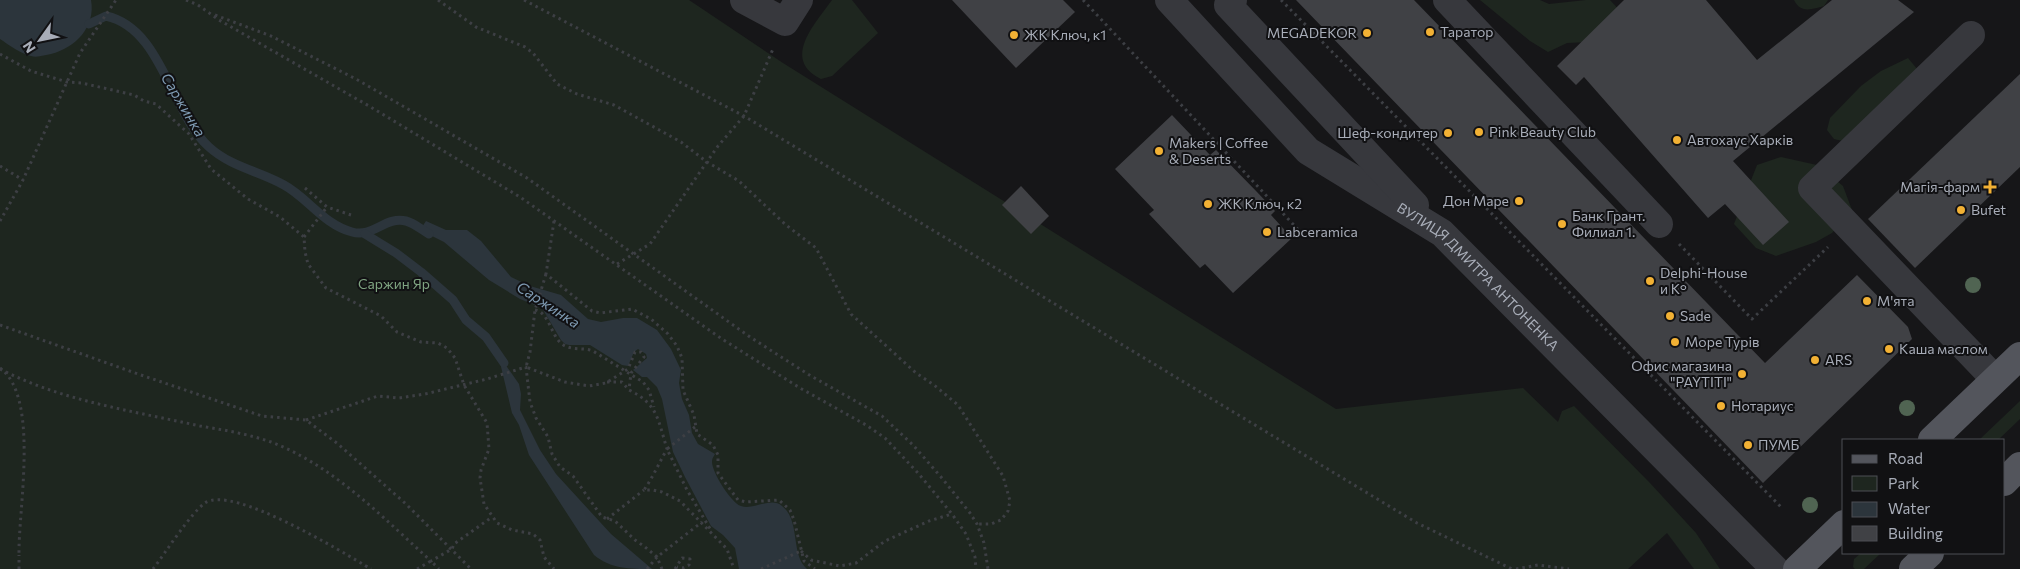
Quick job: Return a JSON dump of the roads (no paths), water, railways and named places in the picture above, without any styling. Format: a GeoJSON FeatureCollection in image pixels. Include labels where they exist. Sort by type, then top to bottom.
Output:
{"type":"FeatureCollection","features":[{"type":"Feature","properties":{"kind":"main road"},"geometry":{"type":"LineString","coordinates":[[1933,439],[2020,356]]}},
{"type":"Feature","properties":{"kind":"main road"},"geometry":{"type":"LineString","coordinates":[[2005,481],[2020,466]]}},
{"type":"Feature","properties":{"kind":"main road"},"geometry":{"type":"LineString","coordinates":[[1797,569],[1842,526]]}},
{"type":"Feature","properties":{"kind":"main road"},"geometry":{"type":"LineString","coordinates":[[1913,569],[1929,554]]}},
{"type":"Feature","properties":{"kind":"street"},"geometry":{"type":"LineString","coordinates":[[744,0],[792,11]]}},
{"type":"Feature","properties":{"kind":"street","name":"ВУЛИЦЯ ДМИТРА АНТОНЕНКА"},"geometry":{"type":"LineString","coordinates":[[1169,0],[1308,150],[1442,233],[1775,569]]}},
{"type":"Feature","properties":{"kind":"street"},"geometry":{"type":"LineString","coordinates":[[1232,0],[1228,5],[1335,122],[1442,233]]}},
{"type":"Feature","properties":{"kind":"street"},"geometry":{"type":"LineString","coordinates":[[1447,0],[1659,224]]}},
{"type":"Feature","properties":{"kind":"street"},"geometry":{"type":"LineString","coordinates":[[1971,35],[1812,188],[1848,228],[1995,379]]}},
{"type":"Feature","properties":{"kind":"water"},"geometry":{"type":"Polygon","coordinates":[[[0,0],[91,0],[92,10],[87,27],[76,41],[60,51],[33,57],[0,39],[0,0]]]}},
{"type":"Feature","properties":{"kind":"water"},"geometry":{"type":"Polygon","coordinates":[[[426,221],[446,230],[467,230],[481,241],[511,277],[530,286],[561,295],[588,319],[601,322],[623,318],[637,318],[657,330],[671,349],[681,370],[679,383],[682,399],[689,415],[692,433],[698,444],[715,454],[712,460],[713,466],[722,486],[732,499],[741,506],[751,507],[773,502],[782,506],[792,520],[799,555],[807,569],[739,569],[735,548],[711,526],[673,452],[662,399],[657,387],[647,377],[642,377],[633,370],[647,358],[646,354],[638,349],[634,352],[628,366],[622,365],[590,345],[565,344],[542,308],[520,299],[489,280],[444,242],[420,230],[426,221]]]}},
{"type":"Feature","properties":{"kind":"water"},"geometry":{"type":"Polygon","coordinates":[[[498,354],[519,384],[521,394],[520,410],[540,450],[556,474],[611,534],[652,569],[614,566],[594,555],[529,455],[519,425],[512,413],[498,354]]]}},
{"type":"Feature","properties":{"kind":"waterway","name":"Саржинка"},"geometry":{"type":"LineString","coordinates":[[89,24],[106,16],[125,24],[140,37],[153,54],[196,132],[209,147],[226,159],[275,180],[293,190],[324,217],[352,232],[366,232],[399,220],[409,222],[429,234]]}},
{"type":"Feature","properties":{"kind":"waterway","name":"Саржинка"},"geometry":{"type":"LineString","coordinates":[[365,234],[396,253],[453,300],[466,320],[486,337],[504,363]]}},
{"type":"Feature","properties":{"kind":"place","name":"Таратор"},"geometry":{"type":"Point","coordinates":[1430,32]}},
{"type":"Feature","properties":{"kind":"place","name":"MEGADEKOR"},"geometry":{"type":"Point","coordinates":[1367,33]}},
{"type":"Feature","properties":{"kind":"place","name":"ЖК Ключ, к1"},"geometry":{"type":"Point","coordinates":[1014,35]}},
{"type":"Feature","properties":{"kind":"place","name":"Pink Beauty Club"},"geometry":{"type":"Point","coordinates":[1479,132]}},
{"type":"Feature","properties":{"kind":"place","name":"Шеф-кондитер"},"geometry":{"type":"Point","coordinates":[1448,133]}},
{"type":"Feature","properties":{"kind":"place","name":"Автохаус Харків"},"geometry":{"type":"Point","coordinates":[1677,140]}},
{"type":"Feature","properties":{"kind":"place","name":"Makers | Coffee & Deserts"},"geometry":{"type":"Point","coordinates":[1159,151]}},
{"type":"Feature","properties":{"kind":"place","name":"Магія-фарм"},"geometry":{"type":"Point","coordinates":[1990,187]}},
{"type":"Feature","properties":{"kind":"place","name":"Дон Маре"},"geometry":{"type":"Point","coordinates":[1519,201]}},
{"type":"Feature","properties":{"kind":"place","name":"ЖК Ключ, к2"},"geometry":{"type":"Point","coordinates":[1208,204]}},
{"type":"Feature","properties":{"kind":"place","name":"Bufet"},"geometry":{"type":"Point","coordinates":[1961,210]}},
{"type":"Feature","properties":{"kind":"place","name":"Банк Грант. Филиал 1."},"geometry":{"type":"Point","coordinates":[1562,224]}},
{"type":"Feature","properties":{"kind":"place","name":"Labceramica"},"geometry":{"type":"Point","coordinates":[1267,232]}},
{"type":"Feature","properties":{"kind":"place","name":"Delphi-House и К°"},"geometry":{"type":"Point","coordinates":[1650,281]}},
{"type":"Feature","properties":{"kind":"place","name":"М'ята"},"geometry":{"type":"Point","coordinates":[1867,301]}},
{"type":"Feature","properties":{"kind":"place","name":"Sade"},"geometry":{"type":"Point","coordinates":[1670,316]}},
{"type":"Feature","properties":{"kind":"place","name":"Море Турів"},"geometry":{"type":"Point","coordinates":[1675,342]}},
{"type":"Feature","properties":{"kind":"place","name":"Каша маслом"},"geometry":{"type":"Point","coordinates":[1889,349]}},
{"type":"Feature","properties":{"kind":"place","name":"ARS"},"geometry":{"type":"Point","coordinates":[1815,360]}},
{"type":"Feature","properties":{"kind":"place","name":"Офис магазина \"PAYTITI\""},"geometry":{"type":"Point","coordinates":[1742,374]}},
{"type":"Feature","properties":{"kind":"place","name":"Нотариус"},"geometry":{"type":"Point","coordinates":[1721,406]}},
{"type":"Feature","properties":{"kind":"place","name":"ПУМБ"},"geometry":{"type":"Point","coordinates":[1748,445]}},
{"type":"Feature","properties":{"kind":"park label","name":"Саржин Яр"},"geometry":{"type":"Point","coordinates":[394,284]}}]}
